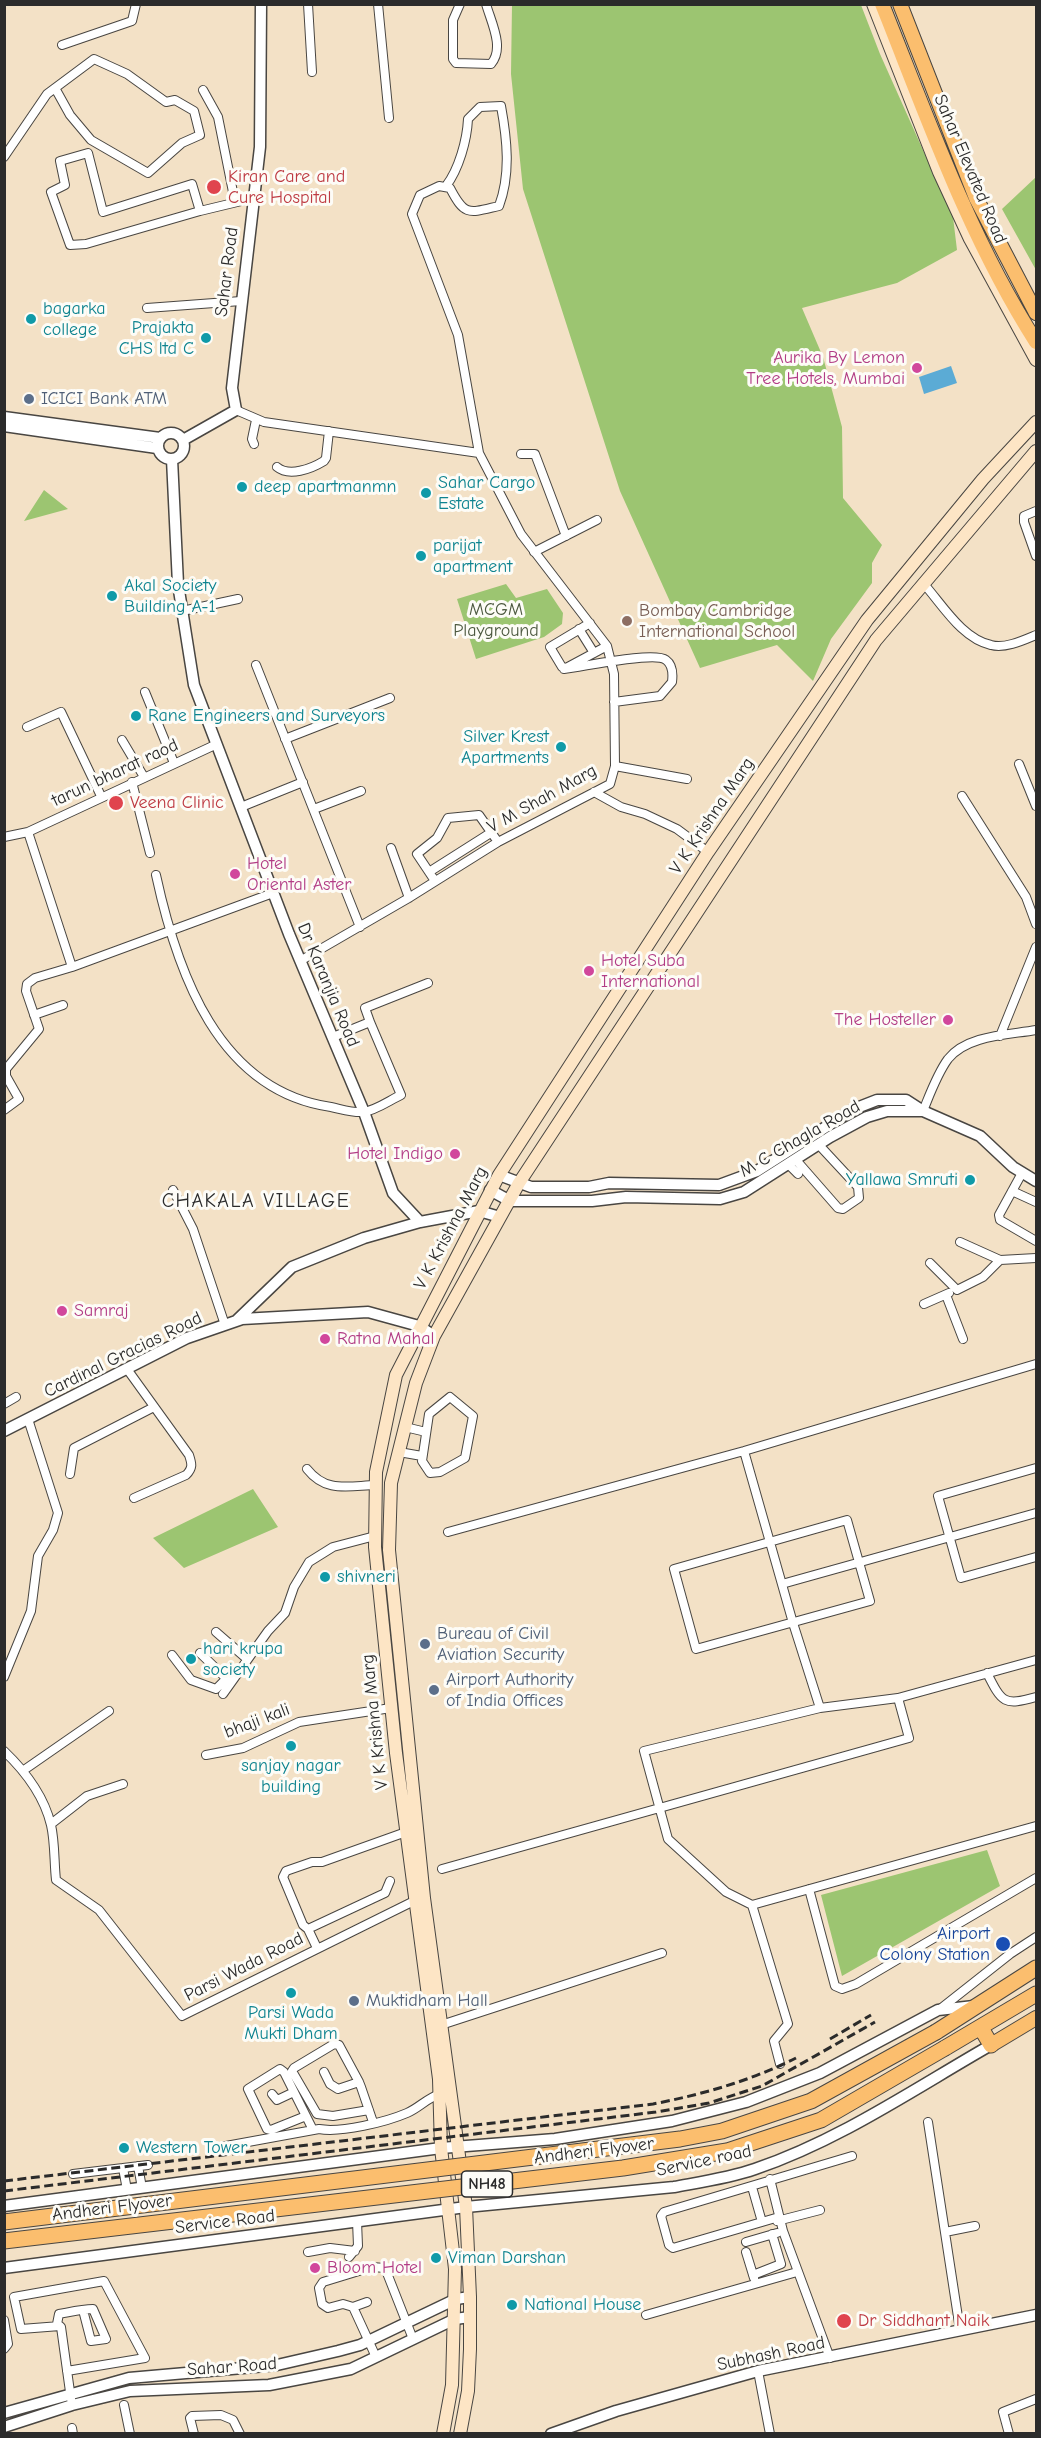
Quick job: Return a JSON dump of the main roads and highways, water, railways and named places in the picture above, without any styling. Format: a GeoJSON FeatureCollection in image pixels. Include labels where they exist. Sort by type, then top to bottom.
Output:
{"type":"FeatureCollection","features":[{"type":"Feature","properties":{"kind":"highway","name":"Andheri Flyover"},"geometry":{"type":"LineString","coordinates":[[4,2222],[680,2139],[722,2131],[812,2102],[936,2032],[1036,1968]]}},
{"type":"Feature","properties":{"kind":"highway","name":"NH48"},"geometry":{"type":"LineString","coordinates":[[981,2028],[1036,1994]]}},
{"type":"Feature","properties":{"kind":"highway","name":"Andheri Flyover"},"geometry":{"type":"LineString","coordinates":[[4,2241],[611,2169],[727,2151],[821,2120],[981,2028]]}},
{"type":"Feature","properties":{"kind":"highway"},"geometry":{"type":"LineString","coordinates":[[981,2028],[991,2044]]}},
{"type":"Feature","properties":{"kind":"main road"},"geometry":{"type":"LineString","coordinates":[[873,4],[948,192],[970,239],[1036,360]]}},
{"type":"Feature","properties":{"kind":"main road","name":"Sahar Elevated Road"},"geometry":{"type":"LineString","coordinates":[[882,4],[961,202],[1010,301],[1036,342]]}},
{"type":"Feature","properties":{"kind":"main road","name":"Sahar Elevated Road"},"geometry":{"type":"LineString","coordinates":[[900,4],[976,198],[1036,313]]}},
{"type":"Feature","properties":{"kind":"main road"},"geometry":{"type":"LineString","coordinates":[[908,4],[981,196],[1015,266],[1036,301]]}},
{"type":"Feature","properties":{"kind":"main road","name":"V K Krishna Marg"},"geometry":{"type":"LineString","coordinates":[[460,2433],[468,2391],[470,2317],[466,2207],[441,2025],[420,1899],[406,1832],[391,1708],[375,1536],[376,1485],[396,1375],[490,1190],[708,852],[865,622],[983,479],[1036,422]]}},
{"type":"Feature","properties":{"kind":"main road","name":"V K Krishna Marg"},"geometry":{"type":"LineString","coordinates":[[443,2433],[452,2385],[456,2299],[449,2209],[441,2148],[440,2094],[389,1550],[391,1484],[416,1383],[434,1335],[519,1183],[880,635],[1036,451]]}},
{"type":"Feature","properties":{"kind":"main road"},"geometry":{"type":"LineString","coordinates":[[865,622],[880,635]]}},
{"type":"Feature","properties":{"kind":"main road"},"geometry":{"type":"LineString","coordinates":[[991,2044],[1036,2018]]}},
{"type":"Feature","properties":{"kind":"water"},"geometry":{"type":"Polygon","coordinates":[[[951,366],[957,383],[924,394],[919,377],[951,366]]]}},
{"type":"Feature","properties":{"kind":"railway"},"geometry":{"type":"LineString","coordinates":[[830,2039],[871,2015]]}},
{"type":"Feature","properties":{"kind":"railway"},"geometry":{"type":"LineString","coordinates":[[4,2191],[656,2112],[709,2103],[762,2086],[875,2022]]}},
{"type":"Feature","properties":{"kind":"railway"},"geometry":{"type":"LineString","coordinates":[[4,2181],[653,2104],[726,2086],[796,2058]]}},
{"type":"Feature","properties":{"kind":"place","name":"Kiran Care and Cure Hospital"},"geometry":{"type":"Point","coordinates":[214,187]}},
{"type":"Feature","properties":{"kind":"place","name":"bagarka college"},"geometry":{"type":"Point","coordinates":[31,319]}},
{"type":"Feature","properties":{"kind":"place","name":"Prajakta CHS ltd C"},"geometry":{"type":"Point","coordinates":[206,338]}},
{"type":"Feature","properties":{"kind":"place","name":"Aurika By Lemon Tree Hotels, Mumbai"},"geometry":{"type":"Point","coordinates":[917,368]}},
{"type":"Feature","properties":{"kind":"place","name":"ICICI Bank ATM"},"geometry":{"type":"Point","coordinates":[29,399]}},
{"type":"Feature","properties":{"kind":"place","name":"deep apartmanmn"},"geometry":{"type":"Point","coordinates":[242,487]}},
{"type":"Feature","properties":{"kind":"place","name":"Sahar Cargo Estate"},"geometry":{"type":"Point","coordinates":[426,493]}},
{"type":"Feature","properties":{"kind":"place","name":"parijat apartment"},"geometry":{"type":"Point","coordinates":[421,556]}},
{"type":"Feature","properties":{"kind":"place","name":"Akal Society Building A-1"},"geometry":{"type":"Point","coordinates":[112,596]}},
{"type":"Feature","properties":{"kind":"place","name":"Bombay Cambridge International School"},"geometry":{"type":"Point","coordinates":[627,621]}},
{"type":"Feature","properties":{"kind":"place","name":"Rane Engineers and Surveyors"},"geometry":{"type":"Point","coordinates":[136,716]}},
{"type":"Feature","properties":{"kind":"place","name":"Silver Krest Apartments"},"geometry":{"type":"Point","coordinates":[561,747]}},
{"type":"Feature","properties":{"kind":"place","name":"Veena Clinic"},"geometry":{"type":"Point","coordinates":[116,803]}},
{"type":"Feature","properties":{"kind":"place","name":"Hotel Oriental Aster"},"geometry":{"type":"Point","coordinates":[235,874]}},
{"type":"Feature","properties":{"kind":"place","name":"Hotel Suba International"},"geometry":{"type":"Point","coordinates":[589,971]}},
{"type":"Feature","properties":{"kind":"place","name":"The Hosteller"},"geometry":{"type":"Point","coordinates":[948,1020]}},
{"type":"Feature","properties":{"kind":"place","name":"Hotel Indigo"},"geometry":{"type":"Point","coordinates":[455,1154]}},
{"type":"Feature","properties":{"kind":"place","name":"Yallawa Smruti"},"geometry":{"type":"Point","coordinates":[970,1180]}},
{"type":"Feature","properties":{"kind":"place","name":"Samraj"},"geometry":{"type":"Point","coordinates":[62,1311]}},
{"type":"Feature","properties":{"kind":"place","name":"Ratna Mahal"},"geometry":{"type":"Point","coordinates":[325,1339]}},
{"type":"Feature","properties":{"kind":"place","name":"shivneri"},"geometry":{"type":"Point","coordinates":[325,1577]}},
{"type":"Feature","properties":{"kind":"place","name":"Bureau of Civil Aviation Security"},"geometry":{"type":"Point","coordinates":[425,1644]}},
{"type":"Feature","properties":{"kind":"place","name":"hari krupa society"},"geometry":{"type":"Point","coordinates":[191,1659]}},
{"type":"Feature","properties":{"kind":"place","name":"Airport Authority of India Offices"},"geometry":{"type":"Point","coordinates":[434,1690]}},
{"type":"Feature","properties":{"kind":"place","name":"sanjay nagar building"},"geometry":{"type":"Point","coordinates":[291,1746]}},
{"type":"Feature","properties":{"kind":"place","name":"Airport Colony Station"},"geometry":{"type":"Point","coordinates":[1003,1944]}},
{"type":"Feature","properties":{"kind":"place","name":"Parsi Wada Mukti Dham"},"geometry":{"type":"Point","coordinates":[291,1993]}},
{"type":"Feature","properties":{"kind":"place","name":"Muktidham Hall"},"geometry":{"type":"Point","coordinates":[354,2001]}},
{"type":"Feature","properties":{"kind":"place","name":"Western Tower"},"geometry":{"type":"Point","coordinates":[124,2148]}},
{"type":"Feature","properties":{"kind":"place","name":"Viman Darshan"},"geometry":{"type":"Point","coordinates":[436,2258]}},
{"type":"Feature","properties":{"kind":"place","name":"Bloom Hotel"},"geometry":{"type":"Point","coordinates":[315,2268]}},
{"type":"Feature","properties":{"kind":"place","name":"National House"},"geometry":{"type":"Point","coordinates":[512,2305]}},
{"type":"Feature","properties":{"kind":"place","name":"Dr Siddhant Naik"},"geometry":{"type":"Point","coordinates":[844,2321]}},
{"type":"Feature","properties":{"kind":"district","name":"CHAKALA VILLAGE"},"geometry":{"type":"Point","coordinates":[256,1201]}},
{"type":"Feature","properties":{"kind":"park label","name":"MCGM Playground"},"geometry":{"type":"Point","coordinates":[496,620]}}]}
